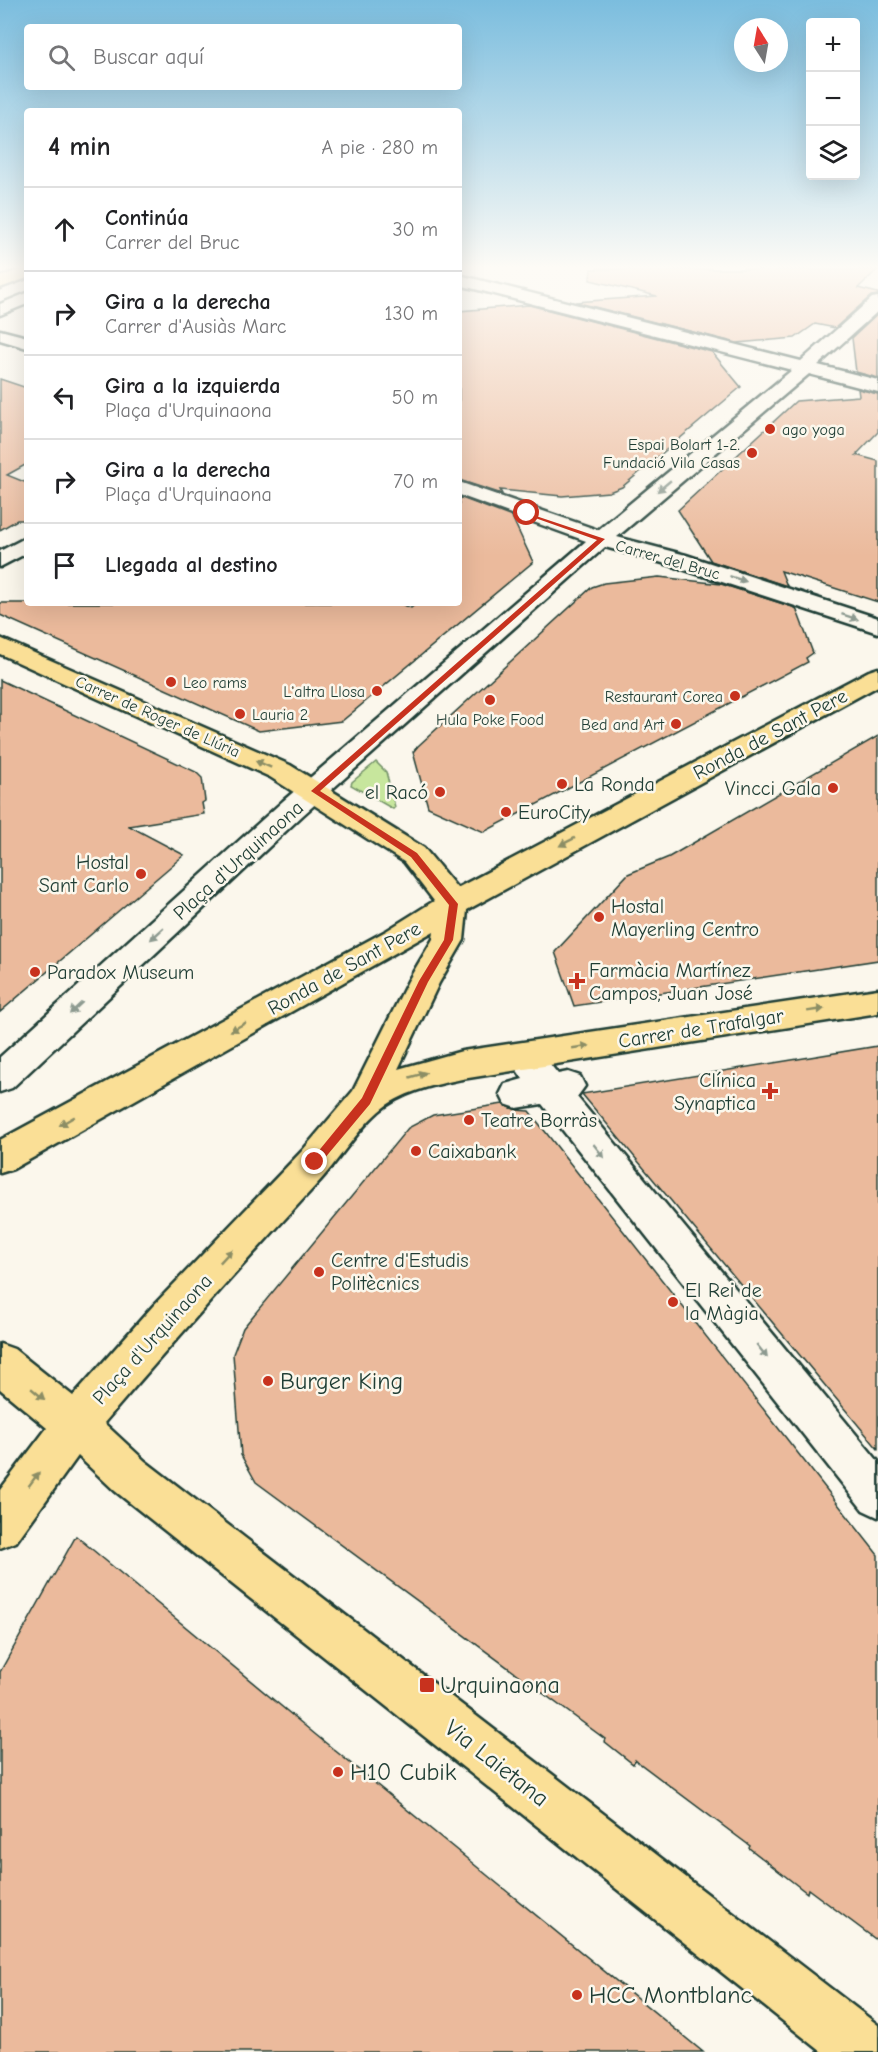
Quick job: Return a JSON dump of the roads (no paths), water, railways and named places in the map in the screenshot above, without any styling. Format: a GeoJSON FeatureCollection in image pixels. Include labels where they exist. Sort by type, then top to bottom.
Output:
{"type":"FeatureCollection","features":[{"type":"Feature","properties":{"kind":"main road","name":"Carrer de Roger de Llúria"},"geometry":{"type":"LineString","coordinates":[[0,645],[280,771],[315,791]]}},
{"type":"Feature","properties":{"kind":"main road","name":"Ronda de Sant Pere"},"geometry":{"type":"LineString","coordinates":[[0,1158],[397,939],[453,904],[878,676]]}},
{"type":"Feature","properties":{"kind":"main road","name":"Plaça d'Urquinaona"},"geometry":{"type":"LineString","coordinates":[[0,1526],[75,1425],[167,1319],[315,1162],[366,1101],[424,981],[448,940],[453,904],[414,855],[315,791]]}},
{"type":"Feature","properties":{"kind":"main road","name":"Carrer de Trafalgar"},"geometry":{"type":"LineString","coordinates":[[524,1056],[878,1001]]}},
{"type":"Feature","properties":{"kind":"main road","name":"Plaça d'Urquinaona"},"geometry":{"type":"LineString","coordinates":[[366,1101],[397,1082],[417,1075],[524,1056]]}},
{"type":"Feature","properties":{"kind":"main road"},"geometry":{"type":"LineString","coordinates":[[0,1363],[75,1425]]}},
{"type":"Feature","properties":{"kind":"main road","name":"Via Laietana"},"geometry":{"type":"LineString","coordinates":[[75,1425],[139,1484],[867,2052]]}},
{"type":"Feature","properties":{"kind":"street"},"geometry":{"type":"LineString","coordinates":[[793,365],[878,386]]}},
{"type":"Feature","properties":{"kind":"street"},"geometry":{"type":"LineString","coordinates":[[315,791],[602,539],[810,365]]}},
{"type":"Feature","properties":{"kind":"street","name":"Carrer del Bruc"},"geometry":{"type":"LineString","coordinates":[[462,489],[602,539],[678,560],[878,626]]}},
{"type":"Feature","properties":{"kind":"street"},"geometry":{"type":"LineString","coordinates":[[0,560],[24,546]]}},
{"type":"Feature","properties":{"kind":"street","name":"Plaça d'Urquinaona"},"geometry":{"type":"LineString","coordinates":[[0,1077],[293,808],[315,791]]}},
{"type":"Feature","properties":{"kind":"street"},"geometry":{"type":"LineString","coordinates":[[524,1056],[547,1089],[878,1495]]}},
{"type":"Feature","properties":{"kind":"place","name":"ago yoga"},"geometry":{"type":"Point","coordinates":[770,429]}},
{"type":"Feature","properties":{"kind":"place","name":"Espai Bolart 1-2. Fundació Vila Casas"},"geometry":{"type":"Point","coordinates":[752,453]}},
{"type":"Feature","properties":{"kind":"place","name":"Leo rams"},"geometry":{"type":"Point","coordinates":[171,682]}},
{"type":"Feature","properties":{"kind":"place","name":"L'altra Llosa"},"geometry":{"type":"Point","coordinates":[377,691]}},
{"type":"Feature","properties":{"kind":"place","name":"Restaurant Corea"},"geometry":{"type":"Point","coordinates":[735,696]}},
{"type":"Feature","properties":{"kind":"place","name":"Hula Poke Food"},"geometry":{"type":"Point","coordinates":[490,700]}},
{"type":"Feature","properties":{"kind":"place","name":"Lauria 2"},"geometry":{"type":"Point","coordinates":[240,714]}},
{"type":"Feature","properties":{"kind":"place","name":"Bed and Art"},"geometry":{"type":"Point","coordinates":[676,724]}},
{"type":"Feature","properties":{"kind":"place","name":"La Ronda"},"geometry":{"type":"Point","coordinates":[562,784]}},
{"type":"Feature","properties":{"kind":"place","name":"Vincci Gala"},"geometry":{"type":"Point","coordinates":[833,788]}},
{"type":"Feature","properties":{"kind":"place","name":"el Racó"},"geometry":{"type":"Point","coordinates":[440,792]}},
{"type":"Feature","properties":{"kind":"place","name":"EuroCity"},"geometry":{"type":"Point","coordinates":[506,812]}},
{"type":"Feature","properties":{"kind":"place","name":"Hostal Sant Carlo"},"geometry":{"type":"Point","coordinates":[141,874]}},
{"type":"Feature","properties":{"kind":"place","name":"Hostal Mayerling Centro"},"geometry":{"type":"Point","coordinates":[599,917]}},
{"type":"Feature","properties":{"kind":"place","name":"Paradox Museum"},"geometry":{"type":"Point","coordinates":[35,972]}},
{"type":"Feature","properties":{"kind":"place","name":"Farmàcia Martínez Campos, Juan José"},"geometry":{"type":"Point","coordinates":[577,981]}},
{"type":"Feature","properties":{"kind":"place","name":"Clínica Synaptica"},"geometry":{"type":"Point","coordinates":[770,1091]}},
{"type":"Feature","properties":{"kind":"place","name":"Teatre Borràs"},"geometry":{"type":"Point","coordinates":[469,1120]}},
{"type":"Feature","properties":{"kind":"place","name":"Caixabank"},"geometry":{"type":"Point","coordinates":[416,1151]}},
{"type":"Feature","properties":{"kind":"place","name":"Centre d'Estudis Politècnics"},"geometry":{"type":"Point","coordinates":[319,1272]}},
{"type":"Feature","properties":{"kind":"place","name":"El Rei de la Màgia"},"geometry":{"type":"Point","coordinates":[673,1302]}},
{"type":"Feature","properties":{"kind":"place","name":"Burger King"},"geometry":{"type":"Point","coordinates":[268,1381]}},
{"type":"Feature","properties":{"kind":"place","name":"Urquinaona"},"geometry":{"type":"Point","coordinates":[427,1685]}},
{"type":"Feature","properties":{"kind":"place","name":"H10 Cubik"},"geometry":{"type":"Point","coordinates":[338,1772]}},
{"type":"Feature","properties":{"kind":"place","name":"HCC Montblanc"},"geometry":{"type":"Point","coordinates":[577,1995]}}]}
